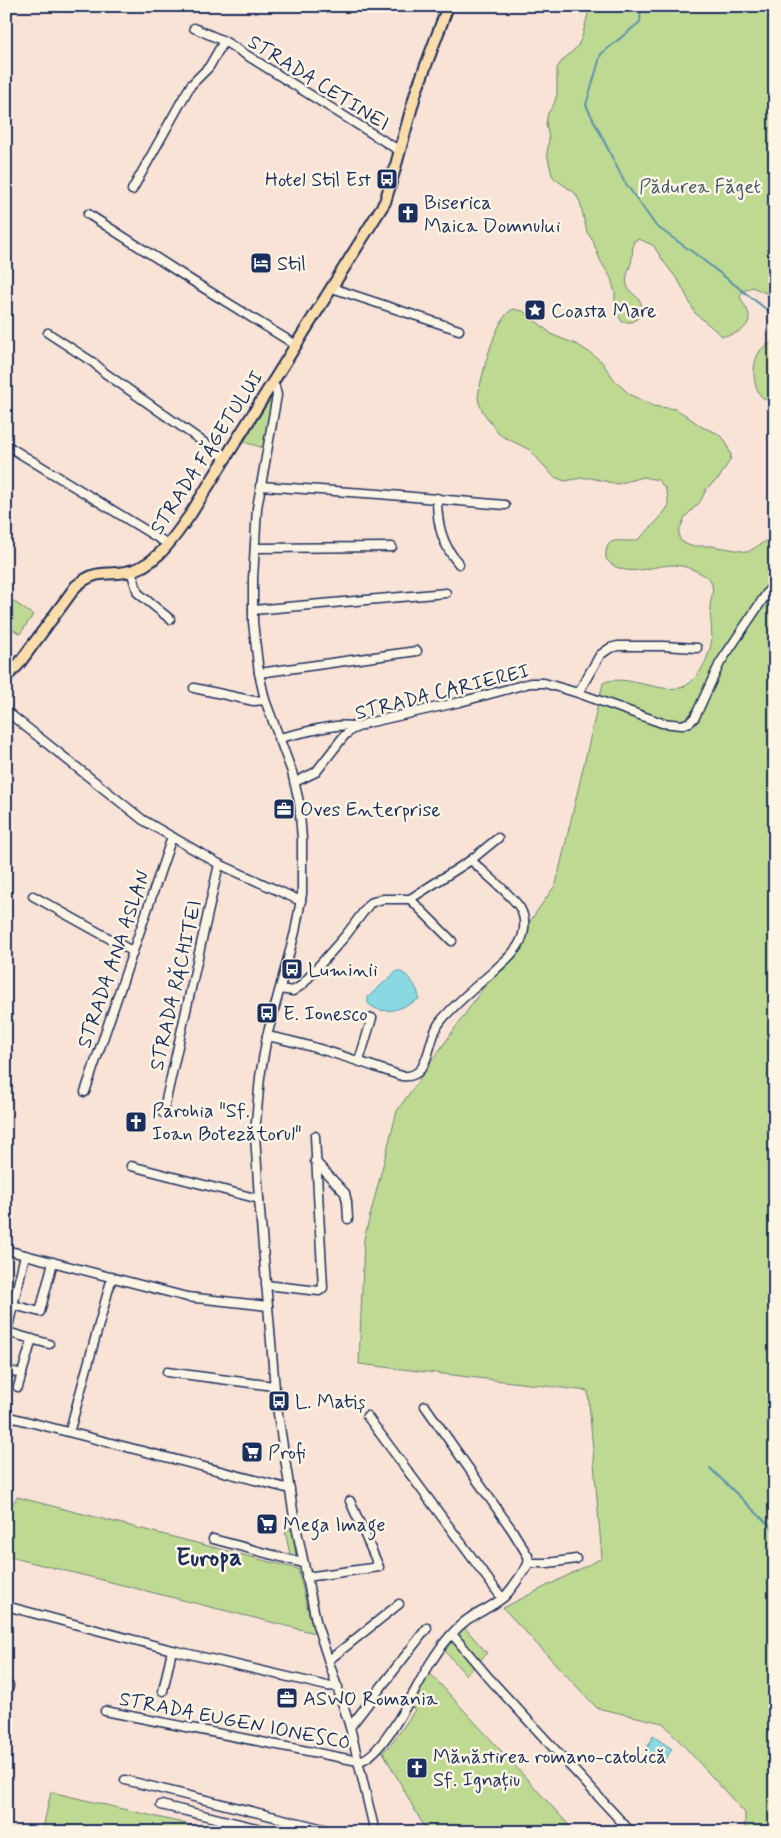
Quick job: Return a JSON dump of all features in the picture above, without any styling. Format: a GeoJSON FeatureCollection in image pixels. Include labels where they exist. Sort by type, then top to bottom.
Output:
{"type":"FeatureCollection","features":[{"type":"Feature","properties":{"kind":"main road","name":"STRADA FĂGETULUI"},"geometry":{"type":"LineString","coordinates":[[6,677],[18,665],[76,586],[88,576],[131,571],[152,561],[168,544],[190,514],[385,202],[416,92],[448,6]]}},
{"type":"Feature","properties":{"kind":"street","name":"STRADA CETINEI"},"geometry":{"type":"LineString","coordinates":[[194,28],[224,41],[390,146],[400,150]]}},
{"type":"Feature","properties":{"kind":"street"},"geometry":{"type":"LineString","coordinates":[[132,190],[191,85],[209,67],[224,41]]}},
{"type":"Feature","properties":{"kind":"street"},"geometry":{"type":"LineString","coordinates":[[88,214],[296,345]]}},
{"type":"Feature","properties":{"kind":"street"},"geometry":{"type":"LineString","coordinates":[[332,288],[459,330]]}},
{"type":"Feature","properties":{"kind":"street"},"geometry":{"type":"LineString","coordinates":[[48,333],[94,363],[104,373],[226,458]]}},
{"type":"Feature","properties":{"kind":"street","name":"STRADA EUGEN IONESCO"},"geometry":{"type":"LineString","coordinates":[[272,384],[277,394],[260,486],[253,610],[259,673],[265,700],[295,782],[301,823],[301,901],[295,932],[267,1036],[258,1094],[256,1134],[259,1199],[274,1386],[303,1563],[317,1625],[350,1727],[375,1832]]}},
{"type":"Feature","properties":{"kind":"street"},"geometry":{"type":"LineString","coordinates":[[6,445],[168,544]]}},
{"type":"Feature","properties":{"kind":"street"},"geometry":{"type":"LineString","coordinates":[[260,486],[437,498],[504,505]]}},
{"type":"Feature","properties":{"kind":"street"},"geometry":{"type":"LineString","coordinates":[[437,498],[437,517],[443,539],[445,545],[459,564]]}},
{"type":"Feature","properties":{"kind":"street"},"geometry":{"type":"LineString","coordinates":[[256,548],[392,547]]}},
{"type":"Feature","properties":{"kind":"street"},"geometry":{"type":"LineString","coordinates":[[256,548],[271,551],[344,552]]}},
{"type":"Feature","properties":{"kind":"street"},"geometry":{"type":"LineString","coordinates":[[131,571],[138,593],[170,619]]}},
{"type":"Feature","properties":{"kind":"street","name":"STRADA CARIEREI"},"geometry":{"type":"LineString","coordinates":[[295,782],[316,772],[339,740],[356,727],[530,684],[544,683],[578,693],[662,724],[682,725],[690,722],[695,717],[720,663],[769,590],[775,585]]}},
{"type":"Feature","properties":{"kind":"street"},"geometry":{"type":"LineString","coordinates":[[253,610],[446,593]]}},
{"type":"Feature","properties":{"kind":"street"},"geometry":{"type":"LineString","coordinates":[[578,693],[600,656],[610,648],[618,646],[650,646],[696,648]]}},
{"type":"Feature","properties":{"kind":"street"},"geometry":{"type":"LineString","coordinates":[[259,673],[417,651]]}},
{"type":"Feature","properties":{"kind":"street"},"geometry":{"type":"LineString","coordinates":[[194,688],[254,701],[265,700]]}},
{"type":"Feature","properties":{"kind":"street"},"geometry":{"type":"LineString","coordinates":[[6,711],[143,820],[219,864],[301,901]]}},
{"type":"Feature","properties":{"kind":"street"},"geometry":{"type":"LineString","coordinates":[[278,738],[338,726],[349,725],[356,727]]}},
{"type":"Feature","properties":{"kind":"street","name":"STRADA ANA ASLAN"},"geometry":{"type":"LineString","coordinates":[[85,1092],[172,838]]}},
{"type":"Feature","properties":{"kind":"street"},"geometry":{"type":"LineString","coordinates":[[280,989],[293,991],[302,985],[346,935],[370,903],[380,899],[410,899],[471,860],[498,838]]}},
{"type":"Feature","properties":{"kind":"street"},"geometry":{"type":"LineString","coordinates":[[267,1036],[300,1042],[402,1076],[412,1076],[419,1073],[440,1022],[516,949],[524,930],[524,918],[520,908],[471,860]]}},
{"type":"Feature","properties":{"kind":"street","name":"STRADA RĂCHITEI"},"geometry":{"type":"LineString","coordinates":[[162,1113],[219,864]]}},
{"type":"Feature","properties":{"kind":"street"},"geometry":{"type":"LineString","coordinates":[[34,896],[132,951]]}},
{"type":"Feature","properties":{"kind":"street"},"geometry":{"type":"LineString","coordinates":[[410,899],[452,941]]}},
{"type":"Feature","properties":{"kind":"street"},"geometry":{"type":"LineString","coordinates":[[359,1061],[372,1018]]}},
{"type":"Feature","properties":{"kind":"street"},"geometry":{"type":"LineString","coordinates":[[266,1285],[322,1290],[315,1136]]}},
{"type":"Feature","properties":{"kind":"street"},"geometry":{"type":"LineString","coordinates":[[315,1161],[345,1194],[348,1219]]}},
{"type":"Feature","properties":{"kind":"street"},"geometry":{"type":"LineString","coordinates":[[131,1166],[259,1199]]}},
{"type":"Feature","properties":{"kind":"street"},"geometry":{"type":"LineString","coordinates":[[6,1250],[186,1297],[268,1306]]}},
{"type":"Feature","properties":{"kind":"street"},"geometry":{"type":"LineString","coordinates":[[25,1255],[7,1334],[49,1344]]}},
{"type":"Feature","properties":{"kind":"street"},"geometry":{"type":"LineString","coordinates":[[13,1305],[40,1312],[53,1262]]}},
{"type":"Feature","properties":{"kind":"street"},"geometry":{"type":"LineString","coordinates":[[71,1426],[112,1277]]}},
{"type":"Feature","properties":{"kind":"street"},"geometry":{"type":"LineString","coordinates":[[18,1387],[32,1339]]}},
{"type":"Feature","properties":{"kind":"street"},"geometry":{"type":"LineString","coordinates":[[6,1370],[22,1374]]}},
{"type":"Feature","properties":{"kind":"street"},"geometry":{"type":"LineString","coordinates":[[166,1372],[274,1386]]}},
{"type":"Feature","properties":{"kind":"street"},"geometry":{"type":"LineString","coordinates":[[358,1761],[366,1758],[388,1736],[427,1668],[452,1634],[468,1620],[502,1598],[528,1564],[528,1556],[512,1530],[425,1406]]}},
{"type":"Feature","properties":{"kind":"street"},"geometry":{"type":"LineString","coordinates":[[6,1416],[290,1489]]}},
{"type":"Feature","properties":{"kind":"street"},"geometry":{"type":"LineString","coordinates":[[366,1416],[502,1598]]}},
{"type":"Feature","properties":{"kind":"street"},"geometry":{"type":"LineString","coordinates":[[306,1577],[379,1567],[350,1502]]}},
{"type":"Feature","properties":{"kind":"street"},"geometry":{"type":"LineString","coordinates":[[213,1540],[303,1563]]}},
{"type":"Feature","properties":{"kind":"street"},"geometry":{"type":"LineString","coordinates":[[528,1564],[576,1559]]}},
{"type":"Feature","properties":{"kind":"street"},"geometry":{"type":"LineString","coordinates":[[328,1660],[399,1604]]}},
{"type":"Feature","properties":{"kind":"street"},"geometry":{"type":"LineString","coordinates":[[6,1606],[172,1650],[326,1686],[338,1687]]}},
{"type":"Feature","properties":{"kind":"street","name":"STRADA EUGEN IONESCO"},"geometry":{"type":"LineString","coordinates":[[350,1727],[427,1628]]}},
{"type":"Feature","properties":{"kind":"street"},"geometry":{"type":"LineString","coordinates":[[452,1634],[489,1678],[632,1832]]}},
{"type":"Feature","properties":{"kind":"street"},"geometry":{"type":"LineString","coordinates":[[163,1691],[172,1650]]}},
{"type":"Feature","properties":{"kind":"street"},"geometry":{"type":"LineString","coordinates":[[6,1695],[9,1686]]}},
{"type":"Feature","properties":{"kind":"street","name":"STRADA EUGEN IONESCO"},"geometry":{"type":"LineString","coordinates":[[106,1711],[358,1761]]}},
{"type":"Feature","properties":{"kind":"street"},"geometry":{"type":"LineString","coordinates":[[125,1780],[336,1832]]}},
{"type":"Feature","properties":{"kind":"street"},"geometry":{"type":"LineString","coordinates":[[161,1805],[273,1832]]}},
{"type":"Feature","properties":{"kind":"green space","name":"Pădurea Făget"},"geometry":{"type":"Polygon","coordinates":[[[590,6],[775,6],[775,297],[752,287],[743,291],[740,296],[748,312],[749,320],[744,328],[736,333],[722,336],[695,313],[680,283],[653,245],[639,239],[634,241],[632,261],[626,281],[629,289],[641,304],[641,316],[632,322],[622,322],[615,309],[615,293],[611,278],[587,232],[580,202],[575,193],[552,175],[547,154],[549,138],[546,123],[548,113],[554,104],[557,94],[557,68],[577,47],[582,37],[590,6]]]}},
{"type":"Feature","properties":{"kind":"green space"},"geometry":{"type":"Polygon","coordinates":[[[513,309],[523,311],[553,335],[578,345],[592,354],[601,361],[614,379],[629,394],[653,406],[675,409],[702,427],[717,433],[725,440],[731,455],[730,460],[719,478],[707,488],[700,502],[685,517],[679,531],[681,541],[690,546],[712,546],[748,552],[766,541],[775,539],[775,1832],[745,1832],[745,1813],[663,1723],[597,1708],[503,1608],[602,1558],[588,1391],[359,1364],[364,1239],[397,1111],[556,884],[603,683],[612,680],[622,680],[655,687],[676,688],[685,686],[701,670],[711,644],[710,608],[712,588],[711,581],[708,578],[690,568],[675,565],[637,570],[621,569],[606,559],[608,545],[617,541],[634,541],[639,539],[668,507],[668,497],[665,488],[658,480],[643,477],[617,484],[591,478],[565,481],[554,477],[530,450],[498,433],[483,412],[478,397],[482,376],[500,323],[506,314],[513,309]]]}},
{"type":"Feature","properties":{"kind":"green space"},"geometry":{"type":"Polygon","coordinates":[[[775,343],[775,402],[764,399],[758,392],[755,385],[754,366],[761,350],[767,345],[775,343]]]}},
{"type":"Feature","properties":{"kind":"green space"},"geometry":{"type":"Polygon","coordinates":[[[270,399],[274,402],[264,448],[244,442],[270,399]]]}},
{"type":"Feature","properties":{"kind":"green space"},"geometry":{"type":"Polygon","coordinates":[[[6,596],[33,615],[20,634],[6,625],[6,596]]]}},
{"type":"Feature","properties":{"kind":"green space"},"geometry":{"type":"Polygon","coordinates":[[[17,1497],[298,1569],[315,1633],[6,1556],[6,1514],[17,1497]]]}},
{"type":"Feature","properties":{"kind":"green space"},"geometry":{"type":"Polygon","coordinates":[[[292,1529],[296,1556],[290,1555],[285,1530],[292,1529]]]}},
{"type":"Feature","properties":{"kind":"green space"},"geometry":{"type":"Polygon","coordinates":[[[464,1627],[487,1653],[466,1675],[445,1651],[464,1627]]]}},
{"type":"Feature","properties":{"kind":"green space"},"geometry":{"type":"Polygon","coordinates":[[[429,1672],[568,1824],[569,1831],[427,1832],[383,1752],[393,1742],[415,1710],[410,1705],[429,1672]]]}},
{"type":"Feature","properties":{"kind":"green space"},"geometry":{"type":"Polygon","coordinates":[[[51,1792],[221,1832],[57,1832],[43,1828],[51,1792]]]}},
{"type":"Feature","properties":{"kind":"water"},"geometry":{"type":"Polygon","coordinates":[[[397,971],[405,974],[412,981],[419,999],[407,1006],[393,1010],[386,1011],[374,1008],[368,1003],[368,997],[397,971]]]}},
{"type":"Feature","properties":{"kind":"water"},"geometry":{"type":"Polygon","coordinates":[[[653,1736],[672,1749],[662,1765],[644,1755],[653,1736]]]}},
{"type":"Feature","properties":{"kind":"waterway"},"geometry":{"type":"LineString","coordinates":[[641,6],[640,22],[601,54],[586,105],[624,181],[656,226],[775,316]]}},
{"type":"Feature","properties":{"kind":"waterway"},"geometry":{"type":"LineString","coordinates":[[710,1468],[775,1531]]}},
{"type":"Feature","properties":{"kind":"place","name":"Hotel Stil Est"},"geometry":{"type":"Point","coordinates":[387,179]}},
{"type":"Feature","properties":{"kind":"place","name":"Biserica Maica Domnului"},"geometry":{"type":"Point","coordinates":[408,213]}},
{"type":"Feature","properties":{"kind":"place","name":"Stil"},"geometry":{"type":"Point","coordinates":[261,263]}},
{"type":"Feature","properties":{"kind":"place","name":"Coasta Mare"},"geometry":{"type":"Point","coordinates":[535,310]}},
{"type":"Feature","properties":{"kind":"place","name":"Oves Enterprise"},"geometry":{"type":"Point","coordinates":[284,809]}},
{"type":"Feature","properties":{"kind":"place","name":"Luminii"},"geometry":{"type":"Point","coordinates":[292,969]}},
{"type":"Feature","properties":{"kind":"place","name":"E. Ionesco"},"geometry":{"type":"Point","coordinates":[267,1013]}},
{"type":"Feature","properties":{"kind":"place","name":"Parohia \"Sf. Ioan Botezătorul\""},"geometry":{"type":"Point","coordinates":[136,1122]}},
{"type":"Feature","properties":{"kind":"place","name":"L. Matiș"},"geometry":{"type":"Point","coordinates":[279,1401]}},
{"type":"Feature","properties":{"kind":"place","name":"Profi"},"geometry":{"type":"Point","coordinates":[252,1452]}},
{"type":"Feature","properties":{"kind":"place","name":"Mega Image"},"geometry":{"type":"Point","coordinates":[267,1524]}},
{"type":"Feature","properties":{"kind":"place","name":"ASWO Romania"},"geometry":{"type":"Point","coordinates":[287,1698]}},
{"type":"Feature","properties":{"kind":"place","name":"Mănăstirea romano-catolică Sf. Ignațiu"},"geometry":{"type":"Point","coordinates":[417,1768]}},
{"type":"Feature","properties":{"kind":"district","name":"Europa"},"geometry":{"type":"Point","coordinates":[209,1556]}}]}
